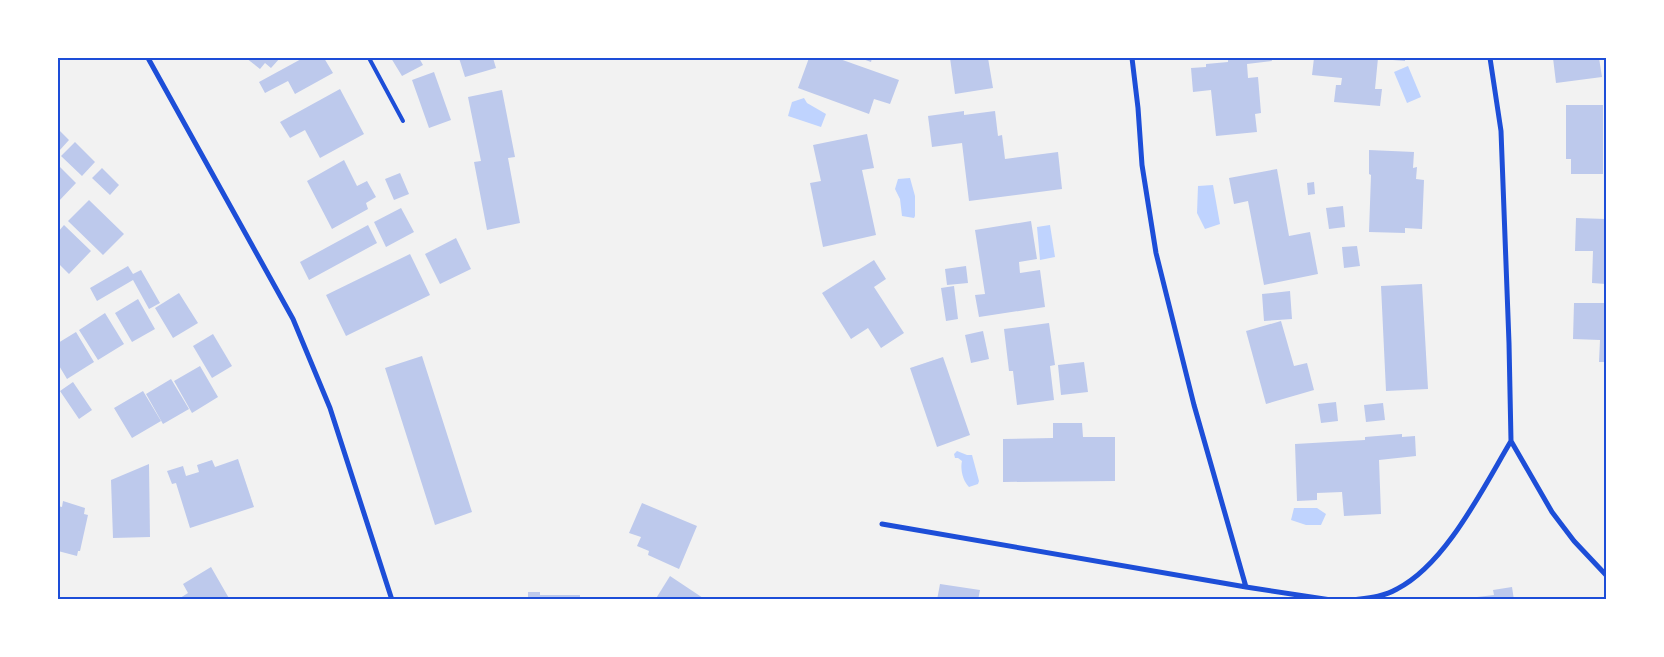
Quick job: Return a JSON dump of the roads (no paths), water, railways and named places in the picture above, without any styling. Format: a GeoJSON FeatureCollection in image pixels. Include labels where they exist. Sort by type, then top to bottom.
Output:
{"type":"FeatureCollection","features":[{"type":"Feature","properties":{"kind":"street"},"geometry":{"type":"LineString","coordinates":[[148,58],[292,319],[330,408],[392,600]]}},
{"type":"Feature","properties":{"kind":"street"},"geometry":{"type":"LineString","coordinates":[[1132,58],[1142,165],[1156,253],[1194,404],[1246,587]]}},
{"type":"Feature","properties":{"kind":"street"},"geometry":{"type":"LineString","coordinates":[[1490,58],[1501,131],[1510,343],[1511,441],[1552,512],[1574,540],[1606,575]]}},
{"type":"Feature","properties":{"kind":"street"},"geometry":{"type":"LineString","coordinates":[[1352,600],[1373,598],[1396,590],[1420,575],[1450,542],[1511,441]]}},
{"type":"Feature","properties":{"kind":"street"},"geometry":{"type":"LineString","coordinates":[[882,524],[1246,587],[1332,600]]}},
{"type":"Feature","properties":{"kind":"lane"},"geometry":{"type":"LineString","coordinates":[[369,58],[403,121]]}},
{"type":"Feature","properties":{"kind":"water"},"geometry":{"type":"Polygon","coordinates":[[[1408,66],[1421,97],[1407,103],[1394,72],[1408,66]]]}},
{"type":"Feature","properties":{"kind":"water"},"geometry":{"type":"Polygon","coordinates":[[[804,98],[807,103],[826,114],[821,127],[788,116],[792,102],[804,98]]]}},
{"type":"Feature","properties":{"kind":"water"},"geometry":{"type":"Polygon","coordinates":[[[910,178],[915,196],[914,218],[902,216],[900,199],[895,189],[898,179],[910,178]]]}},
{"type":"Feature","properties":{"kind":"water"},"geometry":{"type":"Polygon","coordinates":[[[1213,185],[1220,224],[1205,229],[1197,213],[1198,186],[1213,185]]]}},
{"type":"Feature","properties":{"kind":"water"},"geometry":{"type":"Polygon","coordinates":[[[1050,225],[1055,257],[1040,260],[1037,227],[1050,225]]]}},
{"type":"Feature","properties":{"kind":"water"},"geometry":{"type":"Polygon","coordinates":[[[957,451],[972,455],[979,481],[978,484],[969,487],[965,482],[961,468],[962,461],[955,458],[954,454],[957,451]]]}},
{"type":"Feature","properties":{"kind":"water"},"geometry":{"type":"Polygon","coordinates":[[[1294,508],[1317,508],[1326,514],[1321,525],[1306,525],[1291,520],[1294,508]]]}}]}
